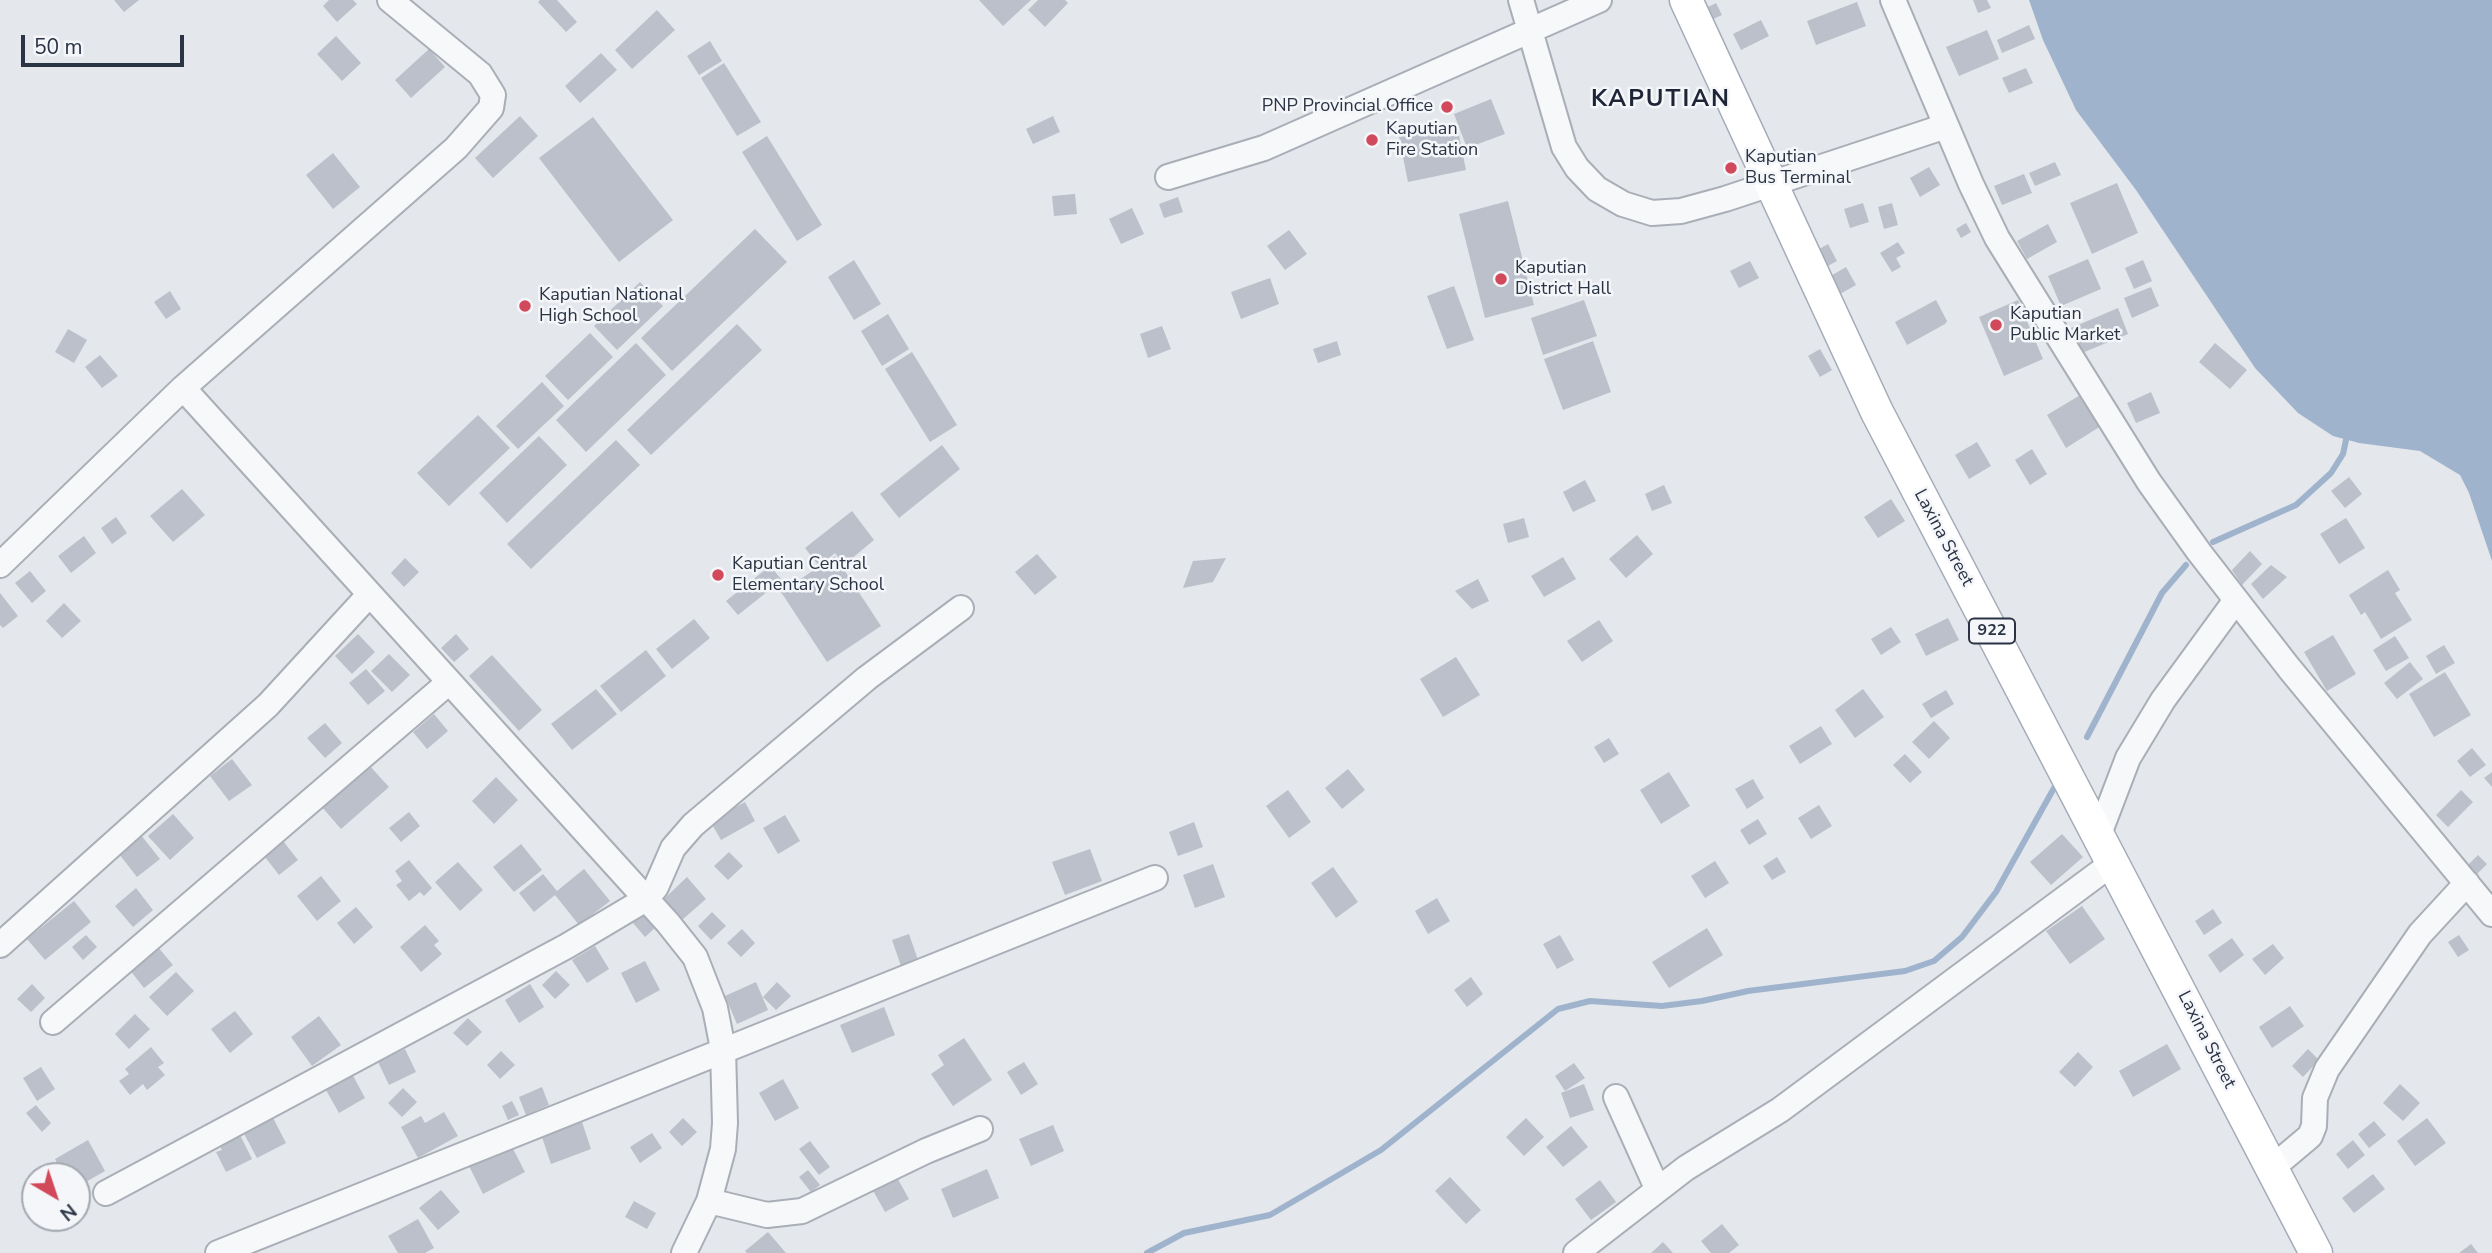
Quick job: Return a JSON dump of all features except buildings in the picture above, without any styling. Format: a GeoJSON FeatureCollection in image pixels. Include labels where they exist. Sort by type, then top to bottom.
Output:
{"type":"FeatureCollection","features":[{"type":"Feature","properties":{"kind":"main road","name":"Laxina Street"},"geometry":{"type":"LineString","coordinates":[[1686,0],[1877,412],[2316,1253]]}},
{"type":"Feature","properties":{"kind":"street"},"geometry":{"type":"LineString","coordinates":[[0,565],[183,388],[456,148],[491,108],[493,95],[480,74],[390,0]]}},
{"type":"Feature","properties":{"kind":"street"},"geometry":{"type":"LineString","coordinates":[[1521,0],[1532,30],[1564,147],[1577,168],[1597,189],[1623,204],[1652,213],[1681,211],[1770,185],[1946,126]]}},
{"type":"Feature","properties":{"kind":"street"},"geometry":{"type":"LineString","coordinates":[[1168,177],[1264,148],[1599,0]]}},
{"type":"Feature","properties":{"kind":"street"},"geometry":{"type":"LineString","coordinates":[[1893,0],[1986,217],[2024,286],[2170,513],[2289,668],[2492,914]]}},
{"type":"Feature","properties":{"kind":"street"},"geometry":{"type":"LineString","coordinates":[[183,388],[368,596],[646,899],[695,957],[715,1008],[723,1049],[723,1149],[709,1201],[684,1253]]}},
{"type":"Feature","properties":{"kind":"street"},"geometry":{"type":"LineString","coordinates":[[0,945],[268,705],[368,596]]}},
{"type":"Feature","properties":{"kind":"street"},"geometry":{"type":"LineString","coordinates":[[2099,834],[2128,758],[2163,700],[2236,600]]}},
{"type":"Feature","properties":{"kind":"street"},"geometry":{"type":"LineString","coordinates":[[106,1193],[567,946],[646,899],[656,887],[673,848],[693,825],[867,678],[961,608]]}},
{"type":"Feature","properties":{"kind":"street"},"geometry":{"type":"LineString","coordinates":[[53,1022],[448,683]]}},
{"type":"Feature","properties":{"kind":"street"},"geometry":{"type":"LineString","coordinates":[[1576,1253],[1657,1188],[1712,1150],[1780,1110],[2114,862]]}},
{"type":"Feature","properties":{"kind":"street"},"geometry":{"type":"LineString","coordinates":[[218,1253],[1155,878]]}},
{"type":"Feature","properties":{"kind":"street"},"geometry":{"type":"LineString","coordinates":[[2272,1168],[2310,1136],[2314,1126],[2315,1098],[2327,1069],[2420,934],[2467,883]]}},
{"type":"Feature","properties":{"kind":"street"},"geometry":{"type":"LineString","coordinates":[[1616,1097],[1657,1188]]}},
{"type":"Feature","properties":{"kind":"street"},"geometry":{"type":"LineString","coordinates":[[709,1201],[767,1215],[802,1211],[926,1151],[980,1129]]}},
{"type":"Feature","properties":{"kind":"water"},"geometry":{"type":"Polygon","coordinates":[[[2029,0],[2492,0],[2492,561],[2469,493],[2460,475],[2420,451],[2359,443],[2333,436],[2298,413],[2255,368],[2136,190],[2076,110],[2043,40],[2029,0]]]}},
{"type":"Feature","properties":{"kind":"waterway"},"geometry":{"type":"LineString","coordinates":[[2213,542],[2296,505],[2331,473],[2343,454],[2346,440]]}},
{"type":"Feature","properties":{"kind":"waterway"},"geometry":{"type":"LineString","coordinates":[[2087,737],[2162,593],[2186,565]]}},
{"type":"Feature","properties":{"kind":"waterway"},"geometry":{"type":"LineString","coordinates":[[1147,1253],[1184,1233],[1270,1215],[1381,1150],[1558,1009],[1590,1001],[1662,1006],[1702,1001],[1748,991],[1905,971],[1934,961],[1962,937],[1996,892],[2054,788]]}},
{"type":"Feature","properties":{"kind":"place","name":"PNP Provincial Office"},"geometry":{"type":"Point","coordinates":[1447,107]}},
{"type":"Feature","properties":{"kind":"place","name":"Kaputian Fire Station"},"geometry":{"type":"Point","coordinates":[1372,140]}},
{"type":"Feature","properties":{"kind":"place","name":"Kaputian Bus Terminal"},"geometry":{"type":"Point","coordinates":[1731,168]}},
{"type":"Feature","properties":{"kind":"place","name":"Kaputian District Hall"},"geometry":{"type":"Point","coordinates":[1501,279]}},
{"type":"Feature","properties":{"kind":"place","name":"Kaputian National High School"},"geometry":{"type":"Point","coordinates":[525,306]}},
{"type":"Feature","properties":{"kind":"place","name":"Kaputian Public Market"},"geometry":{"type":"Point","coordinates":[1996,325]}},
{"type":"Feature","properties":{"kind":"place","name":"Kaputian Central Elementary School"},"geometry":{"type":"Point","coordinates":[718,575]}},
{"type":"Feature","properties":{"kind":"district","name":"KAPUTIAN"},"geometry":{"type":"Point","coordinates":[1661,100]}}]}
